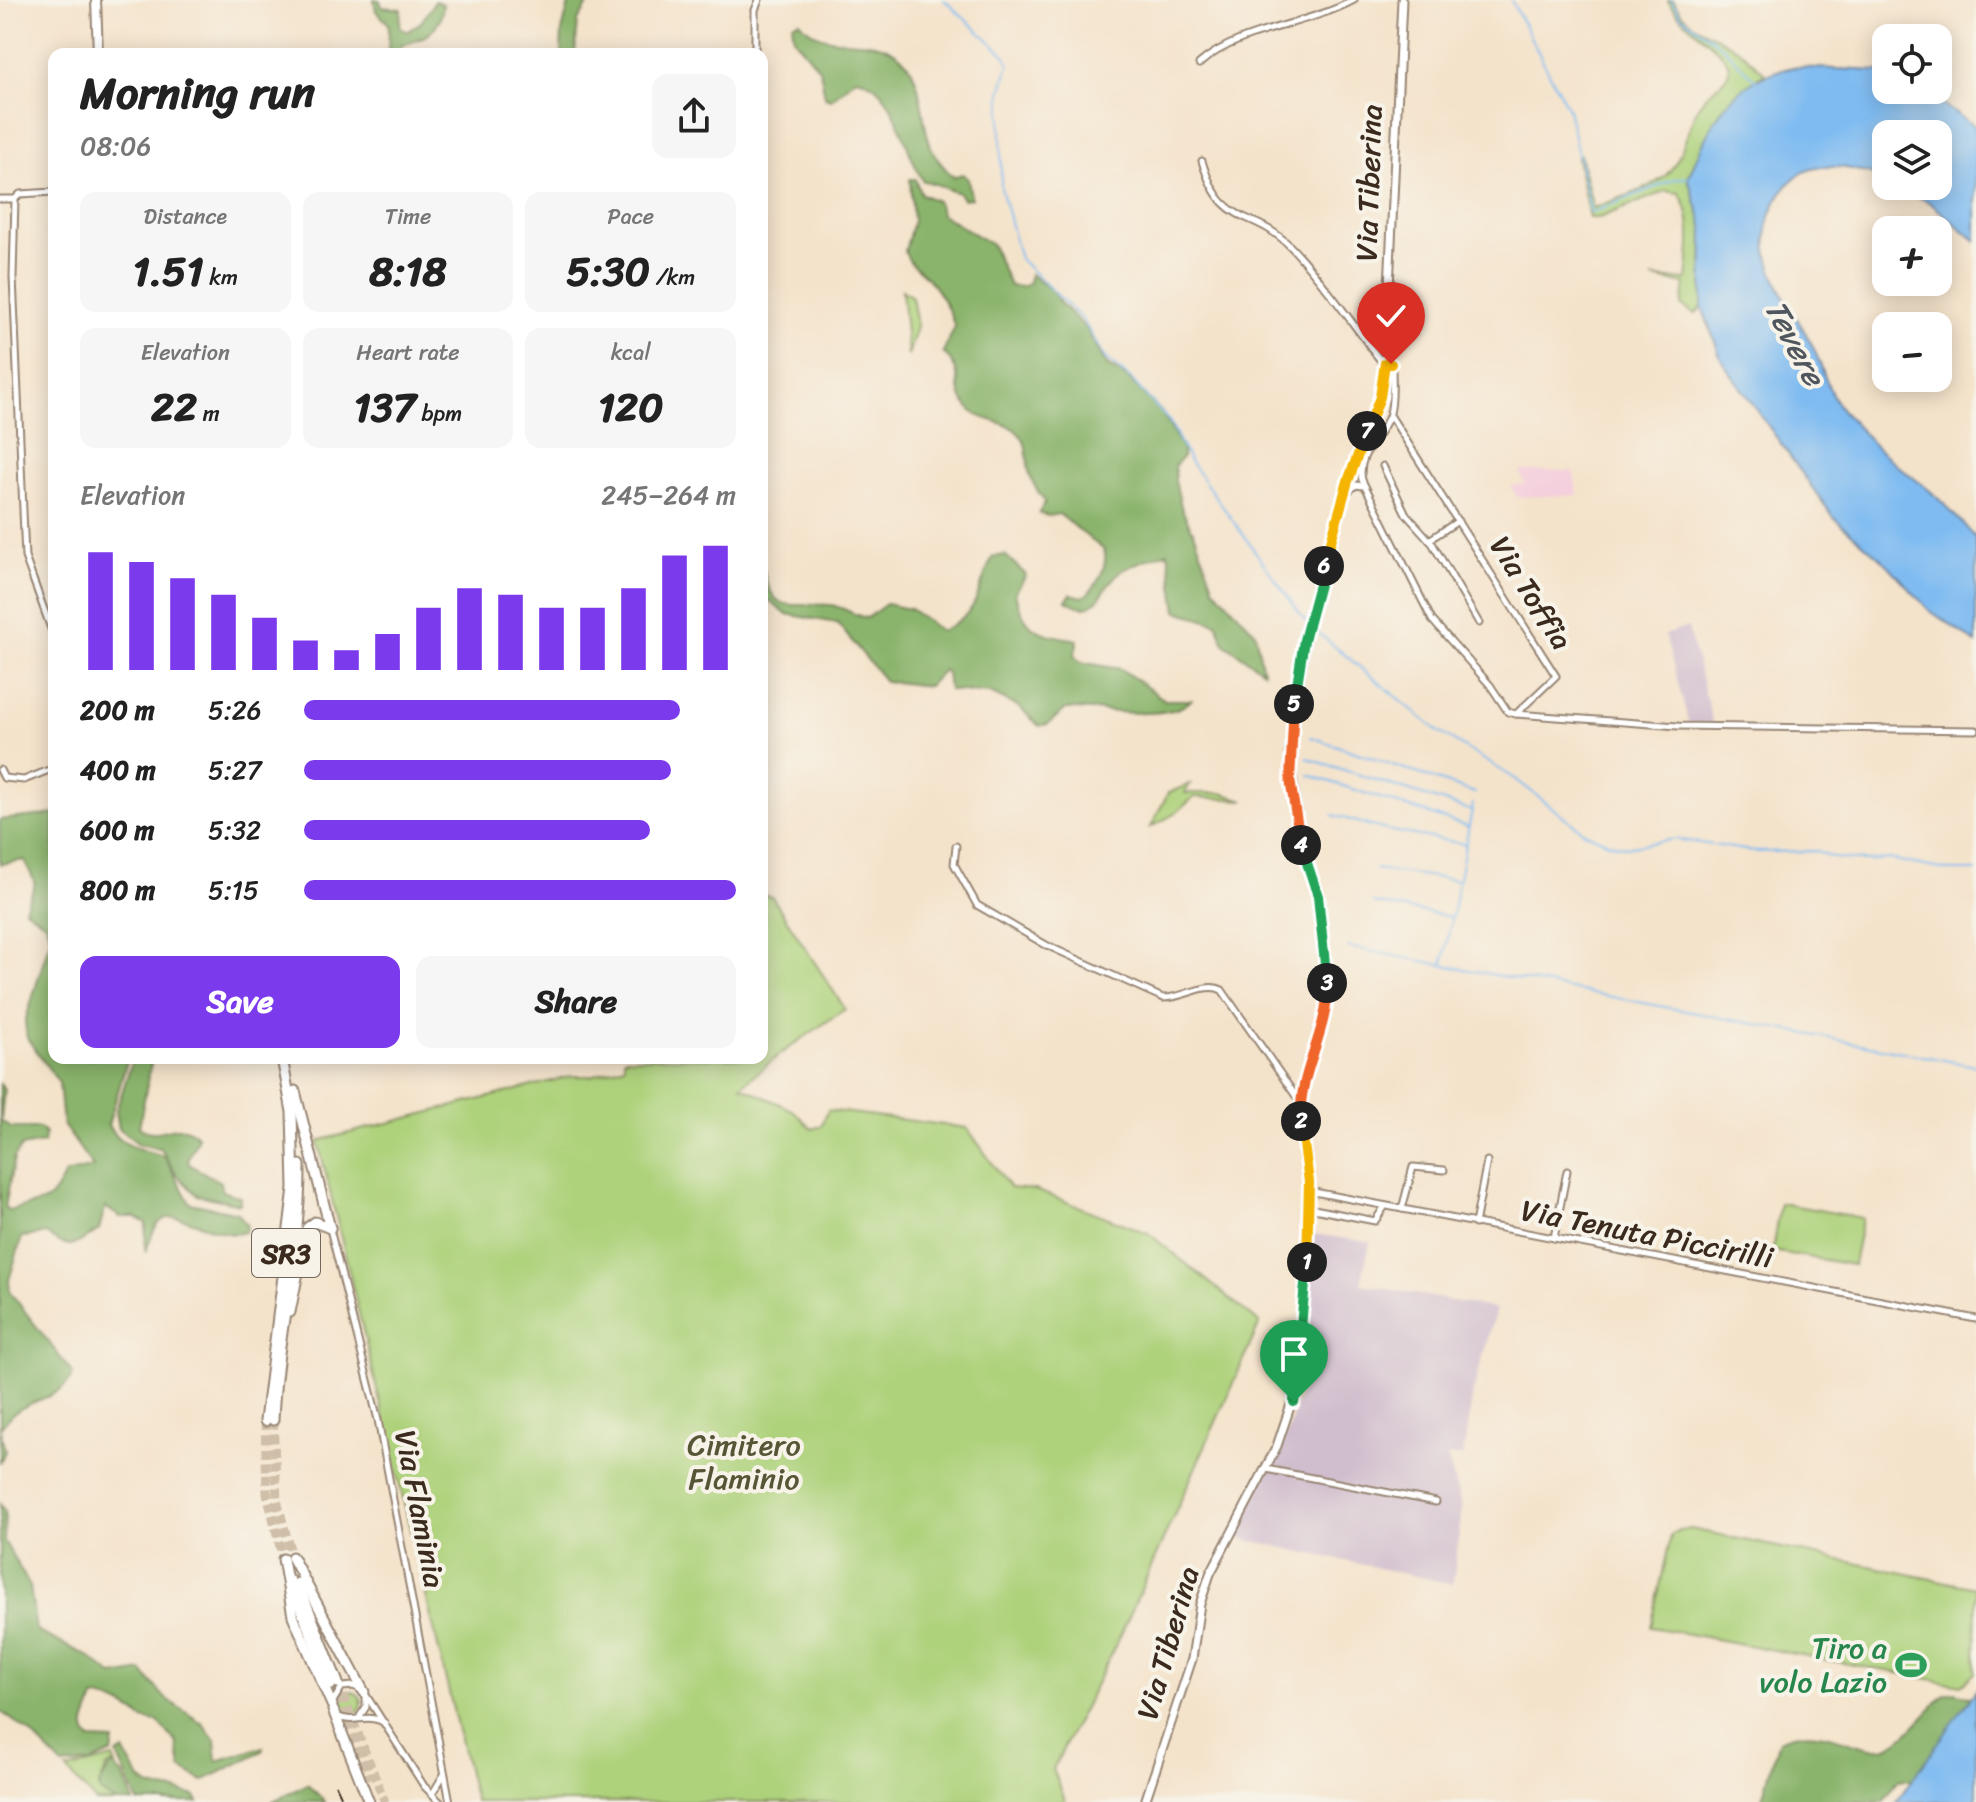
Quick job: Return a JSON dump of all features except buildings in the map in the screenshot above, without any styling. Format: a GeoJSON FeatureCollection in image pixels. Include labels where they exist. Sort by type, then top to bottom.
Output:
{"type":"FeatureCollection","features":[{"type":"Feature","properties":{"kind":"highway","name":"SR3"},"geometry":{"type":"LineString","coordinates":[[286,1064],[292,1112],[294,1188],[269,1421],[300,1184],[295,1091],[287,1064]]}},
{"type":"Feature","properties":{"kind":"highway"},"geometry":{"type":"LineString","coordinates":[[295,1091],[330,1228]]}},
{"type":"Feature","properties":{"kind":"highway"},"geometry":{"type":"LineString","coordinates":[[279,1345],[286,1331],[307,1228],[315,1222],[330,1228]]}},
{"type":"Feature","properties":{"kind":"highway"},"geometry":{"type":"LineString","coordinates":[[287,1558],[335,1684]]}},
{"type":"Feature","properties":{"kind":"highway"},"geometry":{"type":"LineString","coordinates":[[287,1558],[364,1692]]}},
{"type":"Feature","properties":{"kind":"highway"},"geometry":{"type":"LineString","coordinates":[[287,1558],[293,1616],[369,1802]]}},
{"type":"Feature","properties":{"kind":"main road"},"geometry":{"type":"LineString","coordinates":[[96,0],[98,48]]}},
{"type":"Feature","properties":{"kind":"main road","name":"Via Tiberina"},"geometry":{"type":"LineString","coordinates":[[1145,1802],[1192,1659],[1200,1604],[1210,1574],[1283,1431],[1297,1386],[1309,1208],[1300,1102],[1328,998],[1318,896],[1305,863],[1290,780],[1293,712],[1307,629],[1344,495],[1352,483],[1375,415],[1385,363],[1402,0]]}},
{"type":"Feature","properties":{"kind":"street"},"geometry":{"type":"LineString","coordinates":[[755,48],[755,10],[759,0]]}},
{"type":"Feature","properties":{"kind":"street"},"geometry":{"type":"LineString","coordinates":[[1199,64],[1220,50],[1334,11],[1354,0]]}},
{"type":"Feature","properties":{"kind":"street"},"geometry":{"type":"LineString","coordinates":[[1202,161],[1208,181],[1227,209],[1289,245],[1385,363],[1392,366],[1390,415],[1367,451],[1360,470],[1364,486],[1432,620],[1490,685],[1508,712],[1678,726],[1976,730]]}},
{"type":"Feature","properties":{"kind":"street"},"geometry":{"type":"LineString","coordinates":[[48,192],[20,194],[15,199],[13,277],[25,557],[48,620]]}},
{"type":"Feature","properties":{"kind":"street"},"geometry":{"type":"LineString","coordinates":[[0,199],[15,199]]}},
{"type":"Feature","properties":{"kind":"street","name":"Via Toffia"},"geometry":{"type":"LineString","coordinates":[[1390,415],[1556,676],[1516,714]]}},
{"type":"Feature","properties":{"kind":"street"},"geometry":{"type":"LineString","coordinates":[[1383,466],[1408,517],[1429,540],[1479,623]]}},
{"type":"Feature","properties":{"kind":"street"},"geometry":{"type":"LineString","coordinates":[[1352,483],[1364,486]]}},
{"type":"Feature","properties":{"kind":"street"},"geometry":{"type":"LineString","coordinates":[[1429,540],[1458,520]]}},
{"type":"Feature","properties":{"kind":"street"},"geometry":{"type":"LineString","coordinates":[[0,770],[4,778],[11,781],[48,770]]}},
{"type":"Feature","properties":{"kind":"street"},"geometry":{"type":"LineString","coordinates":[[956,846],[954,864],[973,902],[1037,941],[1163,998],[1211,987],[1222,990],[1300,1102]]}},
{"type":"Feature","properties":{"kind":"street"},"geometry":{"type":"LineString","coordinates":[[1475,1224],[1487,1161]]}},
{"type":"Feature","properties":{"kind":"street"},"geometry":{"type":"LineString","coordinates":[[1402,1209],[1413,1167],[1444,1170]]}},
{"type":"Feature","properties":{"kind":"street"},"geometry":{"type":"LineString","coordinates":[[1554,1238],[1567,1171]]}},
{"type":"Feature","properties":{"kind":"street","name":"Via Tenuta Piccirilli"},"geometry":{"type":"LineString","coordinates":[[1309,1191],[1976,1319]]}},
{"type":"Feature","properties":{"kind":"street"},"geometry":{"type":"LineString","coordinates":[[1309,1208],[1375,1221],[1385,1206]]}},
{"type":"Feature","properties":{"kind":"street","name":"Via Flaminia"},"geometry":{"type":"LineString","coordinates":[[330,1228],[378,1420],[449,1799]]}},
{"type":"Feature","properties":{"kind":"street"},"geometry":{"type":"LineString","coordinates":[[1265,1469],[1436,1502]]}},
{"type":"Feature","properties":{"kind":"street"},"geometry":{"type":"LineString","coordinates":[[385,1723],[372,1716],[342,1719],[332,1708],[335,1694],[342,1687],[354,1686],[364,1692],[385,1723],[416,1771],[424,1786],[436,1796],[449,1799]]}},
{"type":"Feature","properties":{"kind":"street"},"geometry":{"type":"LineString","coordinates":[[356,1718],[366,1707],[364,1692]]}},
{"type":"Feature","properties":{"kind":"street"},"geometry":{"type":"LineString","coordinates":[[436,1796],[443,1771]]}},
{"type":"Feature","properties":{"kind":"shaded area"},"geometry":{"type":"Polygon","coordinates":[[[1520,471],[1573,471],[1578,495],[1517,497],[1511,486],[1525,484],[1520,471]]]}},
{"type":"Feature","properties":{"kind":"shaded area"},"geometry":{"type":"Polygon","coordinates":[[[1688,627],[1713,725],[1689,724],[1665,635],[1688,627]]]}},
{"type":"Feature","properties":{"kind":"shaded area"},"geometry":{"type":"Polygon","coordinates":[[[1313,1234],[1370,1242],[1361,1284],[1496,1309],[1473,1392],[1463,1456],[1447,1456],[1462,1508],[1453,1584],[1238,1538],[1238,1529],[1285,1439],[1303,1384],[1313,1234]]]}},
{"type":"Feature","properties":{"kind":"green space"},"geometry":{"type":"Polygon","coordinates":[[[374,0],[380,0],[382,7],[401,9],[400,27],[407,32],[422,21],[435,1],[443,4],[439,20],[431,32],[401,48],[388,48],[389,24],[376,11],[374,0]]]}},
{"type":"Feature","properties":{"kind":"green space"},"geometry":{"type":"Polygon","coordinates":[[[570,0],[591,0],[578,21],[576,48],[561,48],[570,0]]]}},
{"type":"Feature","properties":{"kind":"green space"},"geometry":{"type":"Polygon","coordinates":[[[1668,0],[1673,0],[1691,23],[1744,54],[1765,73],[1754,80],[1688,178],[1703,226],[1702,307],[1695,314],[1682,306],[1685,284],[1652,278],[1687,280],[1689,223],[1679,193],[1666,191],[1599,218],[1589,218],[1577,157],[1580,155],[1593,208],[1651,186],[1673,167],[1699,106],[1726,77],[1729,69],[1720,52],[1681,18],[1668,0]]]}},
{"type":"Feature","properties":{"kind":"green space"},"geometry":{"type":"Polygon","coordinates":[[[800,21],[820,36],[882,46],[904,60],[917,84],[925,127],[934,153],[953,177],[962,174],[968,178],[971,198],[963,199],[959,193],[923,181],[890,105],[870,83],[856,78],[831,99],[825,97],[820,70],[794,38],[792,24],[800,21]]]}},
{"type":"Feature","properties":{"kind":"green space"},"geometry":{"type":"Polygon","coordinates":[[[910,179],[915,179],[921,194],[937,201],[941,214],[992,245],[1010,286],[1022,287],[1029,283],[1030,274],[1052,290],[1060,303],[1086,328],[1107,365],[1128,378],[1161,411],[1183,448],[1182,457],[1175,466],[1182,510],[1195,535],[1214,588],[1255,632],[1263,671],[1224,643],[1217,623],[1177,611],[1168,552],[1120,572],[1092,605],[1077,606],[1066,600],[1071,594],[1083,597],[1092,588],[1105,563],[1104,550],[1059,514],[1048,516],[1039,513],[1045,502],[1031,478],[1020,435],[1009,426],[978,415],[962,399],[955,368],[943,352],[955,327],[953,320],[939,293],[910,262],[905,251],[913,221],[910,179]]]}},
{"type":"Feature","properties":{"kind":"green space"},"geometry":{"type":"Polygon","coordinates":[[[902,290],[912,297],[917,326],[908,356],[902,290]]]}},
{"type":"Feature","properties":{"kind":"green space"},"geometry":{"type":"Polygon","coordinates":[[[1005,555],[1026,575],[1015,593],[1029,624],[1044,633],[1078,640],[1074,656],[1080,662],[1121,669],[1165,700],[1191,700],[1181,707],[1150,713],[1066,709],[1048,724],[1039,726],[1019,707],[990,693],[949,690],[947,673],[943,670],[928,686],[885,681],[837,623],[786,614],[768,600],[768,585],[779,601],[787,604],[831,605],[867,618],[886,604],[910,609],[941,631],[955,624],[971,608],[993,557],[1005,555]]]}},
{"type":"Feature","properties":{"kind":"green space"},"geometry":{"type":"Polygon","coordinates":[[[1190,784],[1185,793],[1221,793],[1245,800],[1194,797],[1176,813],[1151,827],[1168,793],[1190,784]]]}},
{"type":"Feature","properties":{"kind":"green space"},"geometry":{"type":"Polygon","coordinates":[[[48,815],[48,930],[45,923],[25,909],[35,884],[24,860],[0,864],[0,820],[48,815]]]}},
{"type":"Feature","properties":{"kind":"green space","name":"Cimitero Flaminio"},"geometry":{"type":"Polygon","coordinates":[[[768,896],[772,897],[845,1009],[741,1086],[793,1110],[812,1129],[821,1126],[828,1110],[967,1128],[1010,1188],[1035,1190],[1148,1233],[1260,1323],[1122,1632],[1053,1769],[1066,1802],[475,1802],[318,1141],[571,1076],[591,1076],[624,1066],[768,1064],[768,896]]]}},
{"type":"Feature","properties":{"kind":"green space"},"geometry":{"type":"Polygon","coordinates":[[[48,947],[48,1064],[126,1064],[108,1125],[112,1132],[132,1146],[164,1156],[190,1203],[238,1213],[247,1226],[245,1232],[235,1234],[188,1220],[167,1218],[153,1232],[145,1252],[146,1223],[135,1217],[120,1217],[105,1207],[99,1230],[78,1243],[67,1245],[46,1234],[22,1237],[9,1280],[10,1292],[73,1374],[59,1390],[8,1418],[0,1429],[0,1084],[4,1089],[1,1121],[11,1128],[40,1128],[45,1133],[43,1143],[21,1147],[14,1158],[5,1207],[9,1211],[43,1202],[53,1194],[65,1174],[93,1167],[63,1125],[59,1083],[27,1038],[25,1022],[48,947]]]}},
{"type":"Feature","properties":{"kind":"green space"},"geometry":{"type":"Polygon","coordinates":[[[131,1064],[151,1064],[139,1127],[154,1132],[177,1128],[191,1131],[198,1137],[188,1159],[189,1164],[220,1182],[222,1191],[240,1197],[240,1204],[197,1195],[176,1174],[161,1149],[139,1144],[119,1129],[116,1111],[131,1064]]]}},
{"type":"Feature","properties":{"kind":"green space"},"geometry":{"type":"Polygon","coordinates":[[[1780,1203],[1862,1218],[1853,1265],[1772,1251],[1780,1203]]]}},
{"type":"Feature","properties":{"kind":"green space"},"geometry":{"type":"Polygon","coordinates":[[[0,1429],[5,1451],[0,1463],[0,1429]]]}},
{"type":"Feature","properties":{"kind":"green space"},"geometry":{"type":"Polygon","coordinates":[[[0,1504],[5,1512],[4,1541],[30,1586],[36,1631],[88,1656],[113,1676],[142,1671],[165,1698],[203,1724],[215,1740],[217,1761],[263,1747],[262,1751],[203,1781],[181,1768],[177,1743],[158,1722],[142,1719],[112,1701],[94,1698],[85,1730],[91,1740],[114,1741],[112,1753],[90,1763],[63,1766],[29,1732],[0,1711],[0,1504]]]}},
{"type":"Feature","properties":{"kind":"green space"},"geometry":{"type":"Polygon","coordinates":[[[1691,1529],[1976,1588],[1975,1673],[1961,1685],[1651,1627],[1671,1535],[1679,1530],[1691,1529]]]}},
{"type":"Feature","properties":{"kind":"green space"},"geometry":{"type":"Polygon","coordinates":[[[351,1692],[359,1695],[362,1703],[359,1711],[351,1714],[343,1711],[340,1703],[343,1695],[351,1692]]]}},
{"type":"Feature","properties":{"kind":"green space"},"geometry":{"type":"Polygon","coordinates":[[[1955,1692],[1972,1697],[1912,1783],[1907,1779],[1898,1780],[1883,1802],[1761,1802],[1779,1740],[1811,1733],[1867,1747],[1889,1746],[1910,1730],[1945,1694],[1955,1692]]]}},
{"type":"Feature","properties":{"kind":"green space"},"geometry":{"type":"Polygon","coordinates":[[[124,1751],[145,1784],[195,1796],[198,1802],[138,1802],[117,1755],[124,1751]]]}},
{"type":"Feature","properties":{"kind":"green space"},"geometry":{"type":"Polygon","coordinates":[[[113,1758],[116,1765],[107,1767],[99,1785],[100,1792],[116,1802],[96,1802],[67,1770],[113,1758]]]}},
{"type":"Feature","properties":{"kind":"green space"},"geometry":{"type":"Polygon","coordinates":[[[112,1764],[124,1777],[134,1802],[116,1802],[100,1792],[99,1784],[112,1764]]]}},
{"type":"Feature","properties":{"kind":"green space"},"geometry":{"type":"Polygon","coordinates":[[[308,1784],[325,1802],[271,1802],[308,1784]]]}},
{"type":"Feature","properties":{"kind":"water","name":"Tevere"},"geometry":{"type":"Polygon","coordinates":[[[1793,67],[1872,71],[1872,104],[1942,104],[1976,127],[1976,241],[1952,221],[1952,216],[1946,216],[1925,200],[1952,200],[1952,120],[1872,120],[1872,175],[1833,167],[1807,171],[1796,177],[1773,208],[1767,227],[1767,247],[1778,284],[1813,347],[1839,405],[1879,450],[1929,490],[1976,538],[1976,643],[1929,610],[1888,565],[1834,518],[1722,361],[1702,307],[1703,226],[1688,178],[1705,139],[1725,106],[1752,82],[1793,67]]]}},
{"type":"Feature","properties":{"kind":"water"},"geometry":{"type":"Polygon","coordinates":[[[1976,1690],[1976,1802],[1896,1802],[1976,1690]]]}},
{"type":"Feature","properties":{"kind":"waterway"},"geometry":{"type":"LineString","coordinates":[[944,0],[1006,56],[1009,65],[1001,92],[1001,188],[1020,259],[1083,320],[1105,358],[1131,379],[1170,422],[1189,460],[1306,622]]}},
{"type":"Feature","properties":{"kind":"waterway"},"geometry":{"type":"LineString","coordinates":[[1511,0],[1568,109],[1591,213],[1675,179],[1689,177]]}},
{"type":"Feature","properties":{"kind":"waterway"},"geometry":{"type":"LineString","coordinates":[[1671,0],[1681,16],[1723,47],[1756,81]]}},
{"type":"Feature","properties":{"kind":"waterway"},"geometry":{"type":"LineString","coordinates":[[1311,627],[1439,732],[1514,778],[1584,832],[1606,842],[1625,847],[1675,839],[1758,852],[1817,851],[1834,858],[1866,861],[1889,859],[1951,871],[1976,871]]}},
{"type":"Feature","properties":{"kind":"waterway"},"geometry":{"type":"LineString","coordinates":[[1311,737],[1475,793]]}},
{"type":"Feature","properties":{"kind":"waterway"},"geometry":{"type":"LineString","coordinates":[[1307,758],[1472,811]]}},
{"type":"Feature","properties":{"kind":"waterway"},"geometry":{"type":"LineString","coordinates":[[1309,775],[1469,827]]}},
{"type":"Feature","properties":{"kind":"waterway"},"geometry":{"type":"LineString","coordinates":[[1443,964],[1473,804]]}},
{"type":"Feature","properties":{"kind":"waterway"},"geometry":{"type":"LineString","coordinates":[[1333,815],[1386,830],[1465,844]]}},
{"type":"Feature","properties":{"kind":"waterway"},"geometry":{"type":"LineString","coordinates":[[1375,869],[1457,880]]}},
{"type":"Feature","properties":{"kind":"waterway"},"geometry":{"type":"LineString","coordinates":[[1373,903],[1451,917]]}},
{"type":"Feature","properties":{"kind":"waterway"},"geometry":{"type":"LineString","coordinates":[[1348,947],[1976,1066]]}},
{"type":"Feature","properties":{"kind":"tunnel"},"geometry":{"type":"LineString","coordinates":[[273,1420],[277,1500],[292,1557]]}},
{"type":"Feature","properties":{"kind":"tunnel"},"geometry":{"type":"LineString","coordinates":[[265,1421],[267,1493],[283,1559]]}},
{"type":"Feature","properties":{"kind":"tunnel"},"geometry":{"type":"LineString","coordinates":[[338,1683],[385,1802]]}},
{"type":"Feature","properties":{"kind":"tunnel"},"geometry":{"type":"LineString","coordinates":[[331,1685],[369,1779]]}},
{"type":"Feature","properties":{"kind":"railway"},"geometry":{"type":"LineString","coordinates":[[336,1785],[344,1802]]}},
{"type":"Feature","properties":{"kind":"place","name":"Tiro a volo Lazio"},"geometry":{"type":"Point","coordinates":[1911,1665]}},
{"type":"Feature","properties":{"kind":"route"},"geometry":{"type":"LineString","coordinates":[[1294,1402],[1299,1376],[1309,1230],[1309,1182],[1300,1099],[1320,1036],[1328,998],[1318,896],[1305,863],[1290,780],[1289,753],[1307,629],[1348,481],[1375,415],[1385,377],[1385,363],[1391,364]]}}]}
